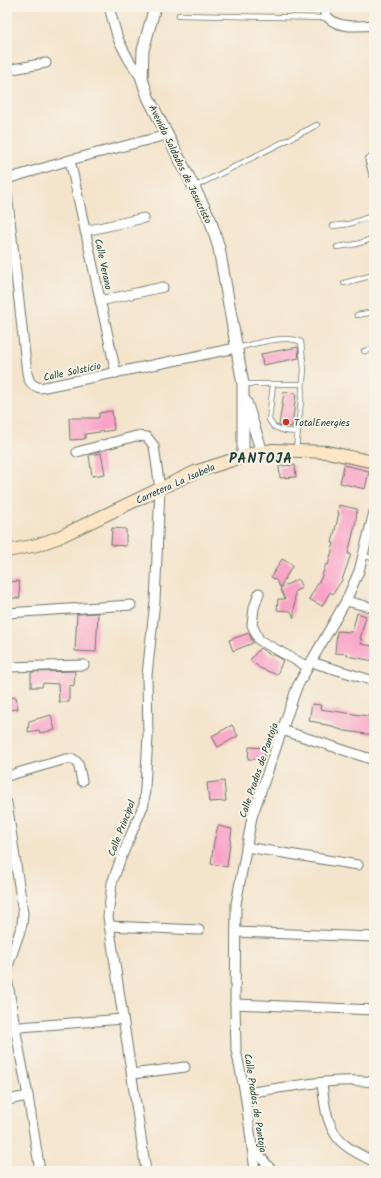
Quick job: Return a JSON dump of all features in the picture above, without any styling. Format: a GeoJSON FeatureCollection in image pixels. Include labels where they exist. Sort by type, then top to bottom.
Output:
{"type":"FeatureCollection","features":[{"type":"Feature","properties":{"kind":"main road","name":"Carretera La Isabela"},"geometry":{"type":"LineString","coordinates":[[7,551],[57,538],[195,472],[243,456],[273,450],[296,450],[327,452],[374,462]]}},
{"type":"Feature","properties":{"kind":"street"},"geometry":{"type":"LineString","coordinates":[[109,7],[118,39],[129,60],[142,79]]}},
{"type":"Feature","properties":{"kind":"street","name":"Avenida Soldados de Jesucristo"},"geometry":{"type":"LineString","coordinates":[[155,7],[143,50],[142,79],[148,97],[210,219],[219,248],[243,388],[262,452]]}},
{"type":"Feature","properties":{"kind":"street"},"geometry":{"type":"LineString","coordinates":[[323,7],[327,18],[335,24],[353,26],[374,25]]}},
{"type":"Feature","properties":{"kind":"street"},"geometry":{"type":"LineString","coordinates":[[7,70],[46,63]]}},
{"type":"Feature","properties":{"kind":"street"},"geometry":{"type":"LineString","coordinates":[[7,179],[70,160],[167,135]]}},
{"type":"Feature","properties":{"kind":"street","name":"Calle Verano"},"geometry":{"type":"LineString","coordinates":[[70,160],[116,372]]}},
{"type":"Feature","properties":{"kind":"street"},"geometry":{"type":"LineString","coordinates":[[372,162],[374,174]]}},
{"type":"Feature","properties":{"kind":"street","name":"Calle Solsticio"},"geometry":{"type":"LineString","coordinates":[[7,193],[29,381],[34,386],[40,388],[236,348]]}},
{"type":"Feature","properties":{"kind":"street"},"geometry":{"type":"LineString","coordinates":[[85,230],[144,218]]}},
{"type":"Feature","properties":{"kind":"street"},"geometry":{"type":"LineString","coordinates":[[100,301],[163,287]]}},
{"type":"Feature","properties":{"kind":"street","name":"Avenida Soldados de Jesucristo"},"geometry":{"type":"LineString","coordinates":[[243,388],[243,456]]}},
{"type":"Feature","properties":{"kind":"street","name":"Calle Principal"},"geometry":{"type":"LineString","coordinates":[[77,452],[136,436],[147,438],[154,446],[160,489],[155,601],[148,675],[148,737],[144,804],[120,858],[112,884],[108,917],[146,1171]]}},
{"type":"Feature","properties":{"kind":"street","name":"Calle Prados de Pantoja"},"geometry":{"type":"LineString","coordinates":[[255,1171],[245,1093],[236,1050],[236,904],[246,847],[252,817],[297,687],[346,600],[359,571],[374,512]]}},
{"type":"Feature","properties":{"kind":"street"},"geometry":{"type":"LineString","coordinates":[[259,593],[254,608],[252,625],[259,640],[309,664],[374,681]]}},
{"type":"Feature","properties":{"kind":"street"},"geometry":{"type":"LineString","coordinates":[[346,600],[374,608]]}},
{"type":"Feature","properties":{"kind":"street"},"geometry":{"type":"LineString","coordinates":[[7,613],[131,605]]}},
{"type":"Feature","properties":{"kind":"street"},"geometry":{"type":"LineString","coordinates":[[7,667],[84,664]]}},
{"type":"Feature","properties":{"kind":"street"},"geometry":{"type":"LineString","coordinates":[[282,730],[374,760]]}},
{"type":"Feature","properties":{"kind":"street"},"geometry":{"type":"LineString","coordinates":[[7,776],[70,759],[78,763],[82,781]]}},
{"type":"Feature","properties":{"kind":"street"},"geometry":{"type":"LineString","coordinates":[[7,803],[23,914],[22,926],[9,963],[8,977],[11,1027],[28,1096],[40,1171]]}},
{"type":"Feature","properties":{"kind":"street"},"geometry":{"type":"LineString","coordinates":[[246,847],[358,865]]}},
{"type":"Feature","properties":{"kind":"street"},"geometry":{"type":"LineString","coordinates":[[109,926],[199,930]]}},
{"type":"Feature","properties":{"kind":"street"},"geometry":{"type":"LineString","coordinates":[[236,932],[374,937]]}},
{"type":"Feature","properties":{"kind":"street"},"geometry":{"type":"LineString","coordinates":[[7,947],[16,944]]}},
{"type":"Feature","properties":{"kind":"street"},"geometry":{"type":"LineString","coordinates":[[235,1004],[374,1010]]}},
{"type":"Feature","properties":{"kind":"street"},"geometry":{"type":"LineString","coordinates":[[11,1027],[123,1019]]}},
{"type":"Feature","properties":{"kind":"street"},"geometry":{"type":"LineString","coordinates":[[132,1074],[185,1067]]}},
{"type":"Feature","properties":{"kind":"street"},"geometry":{"type":"LineString","coordinates":[[245,1093],[322,1083],[362,1080],[374,1082]]}},
{"type":"Feature","properties":{"kind":"street"},"geometry":{"type":"LineString","coordinates":[[322,1083],[325,1108],[331,1126],[338,1138],[350,1149],[374,1162]]}},
{"type":"Feature","properties":{"kind":"street"},"geometry":{"type":"LineString","coordinates":[[7,1100],[28,1096]]}},
{"type":"Feature","properties":{"kind":"street"},"geometry":{"type":"LineString","coordinates":[[252,1146],[272,1171]]}},
{"type":"Feature","properties":{"kind":"lane"},"geometry":{"type":"LineString","coordinates":[[179,15],[327,18]]}},
{"type":"Feature","properties":{"kind":"lane"},"geometry":{"type":"LineString","coordinates":[[194,187],[317,125]]}},
{"type":"Feature","properties":{"kind":"lane"},"geometry":{"type":"LineString","coordinates":[[333,226],[349,224],[374,215]]}},
{"type":"Feature","properties":{"kind":"lane"},"geometry":{"type":"LineString","coordinates":[[336,247],[358,244],[374,238]]}},
{"type":"Feature","properties":{"kind":"lane"},"geometry":{"type":"LineString","coordinates":[[344,283],[374,275]]}},
{"type":"Feature","properties":{"kind":"lane"},"geometry":{"type":"LineString","coordinates":[[356,315],[374,312]]}},
{"type":"Feature","properties":{"kind":"lane"},"geometry":{"type":"LineString","coordinates":[[236,348],[272,340],[294,340],[301,342],[304,370],[296,450]]}},
{"type":"Feature","properties":{"kind":"lane"},"geometry":{"type":"LineString","coordinates":[[364,350],[374,349]]}},
{"type":"Feature","properties":{"kind":"lane"},"geometry":{"type":"LineString","coordinates":[[243,388],[273,384],[302,384]]}},
{"type":"Feature","properties":{"kind":"lane"},"geometry":{"type":"LineString","coordinates":[[273,384],[269,420],[274,427],[285,431],[298,432]]}},
{"type":"Feature","properties":{"kind":"lane"},"geometry":{"type":"LineString","coordinates":[[363,556],[374,559]]}},
{"type":"Feature","properties":{"kind":"building"},"geometry":{"type":"Polygon","coordinates":[[[298,347],[299,358],[263,365],[261,354],[298,347]]]}},
{"type":"Feature","properties":{"kind":"building"},"geometry":{"type":"Polygon","coordinates":[[[284,392],[296,393],[292,427],[279,425],[284,392]]]}},
{"type":"Feature","properties":{"kind":"building"},"geometry":{"type":"Polygon","coordinates":[[[112,411],[114,430],[85,434],[85,439],[70,440],[69,418],[99,418],[99,413],[112,411]]]}},
{"type":"Feature","properties":{"kind":"building"},"geometry":{"type":"Polygon","coordinates":[[[101,453],[105,474],[92,476],[89,455],[101,453]]]}},
{"type":"Feature","properties":{"kind":"building"},"geometry":{"type":"Polygon","coordinates":[[[295,465],[296,477],[280,478],[279,466],[295,465]]]}},
{"type":"Feature","properties":{"kind":"building"},"geometry":{"type":"Polygon","coordinates":[[[344,465],[369,471],[365,489],[340,483],[344,465]]]}},
{"type":"Feature","properties":{"kind":"building"},"geometry":{"type":"Polygon","coordinates":[[[339,505],[357,509],[356,521],[348,554],[351,554],[342,580],[333,594],[330,592],[322,606],[309,599],[321,578],[326,564],[328,565],[334,543],[332,543],[339,513],[339,505]]]}},
{"type":"Feature","properties":{"kind":"building"},"geometry":{"type":"Polygon","coordinates":[[[112,528],[126,529],[126,546],[111,545],[112,528]]]}},
{"type":"Feature","properties":{"kind":"building"},"geometry":{"type":"Polygon","coordinates":[[[282,559],[293,565],[280,587],[276,580],[271,577],[282,559]]]}},
{"type":"Feature","properties":{"kind":"building"},"geometry":{"type":"Polygon","coordinates":[[[298,579],[302,588],[295,591],[294,618],[291,611],[277,610],[278,599],[285,599],[280,588],[298,579]]]}},
{"type":"Feature","properties":{"kind":"building"},"geometry":{"type":"Polygon","coordinates":[[[19,581],[20,598],[10,598],[9,582],[19,581]]]}},
{"type":"Feature","properties":{"kind":"building"},"geometry":{"type":"Polygon","coordinates":[[[98,613],[96,652],[75,651],[77,614],[98,613]]]}},
{"type":"Feature","properties":{"kind":"building"},"geometry":{"type":"Polygon","coordinates":[[[357,613],[366,616],[360,639],[362,639],[361,644],[374,646],[374,661],[347,656],[348,654],[335,653],[337,631],[352,632],[357,613]]]}},
{"type":"Feature","properties":{"kind":"building"},"geometry":{"type":"Polygon","coordinates":[[[249,633],[253,643],[233,651],[229,640],[249,633]]]}},
{"type":"Feature","properties":{"kind":"building"},"geometry":{"type":"Polygon","coordinates":[[[260,648],[272,656],[273,654],[283,660],[277,675],[260,668],[250,660],[260,648]]]}},
{"type":"Feature","properties":{"kind":"building"},"geometry":{"type":"Polygon","coordinates":[[[75,671],[74,686],[69,685],[69,702],[59,702],[58,684],[43,683],[42,687],[31,687],[31,672],[75,671]]]}},
{"type":"Feature","properties":{"kind":"building"},"geometry":{"type":"Polygon","coordinates":[[[16,697],[18,709],[7,710],[7,698],[16,697]]]}},
{"type":"Feature","properties":{"kind":"building"},"geometry":{"type":"Polygon","coordinates":[[[312,704],[321,705],[320,709],[374,717],[374,735],[345,731],[332,727],[333,726],[309,721],[312,704]]]}},
{"type":"Feature","properties":{"kind":"building"},"geometry":{"type":"Polygon","coordinates":[[[51,715],[55,730],[40,733],[39,730],[28,732],[29,721],[51,715]]]}},
{"type":"Feature","properties":{"kind":"building"},"geometry":{"type":"Polygon","coordinates":[[[232,725],[238,736],[218,747],[212,736],[232,725]]]}},
{"type":"Feature","properties":{"kind":"building"},"geometry":{"type":"Polygon","coordinates":[[[249,747],[265,748],[264,760],[248,759],[249,747]]]}},
{"type":"Feature","properties":{"kind":"building"},"geometry":{"type":"Polygon","coordinates":[[[224,781],[226,801],[209,802],[207,783],[224,781]]]}},
{"type":"Feature","properties":{"kind":"building"},"geometry":{"type":"Polygon","coordinates":[[[218,826],[232,829],[227,867],[211,864],[214,841],[218,826]]]}},
{"type":"Feature","properties":{"kind":"place","name":"TotalEnergies"},"geometry":{"type":"Point","coordinates":[286,422]}},
{"type":"Feature","properties":{"kind":"district","name":"PANTOJA"},"geometry":{"type":"Point","coordinates":[261,458]}}]}
